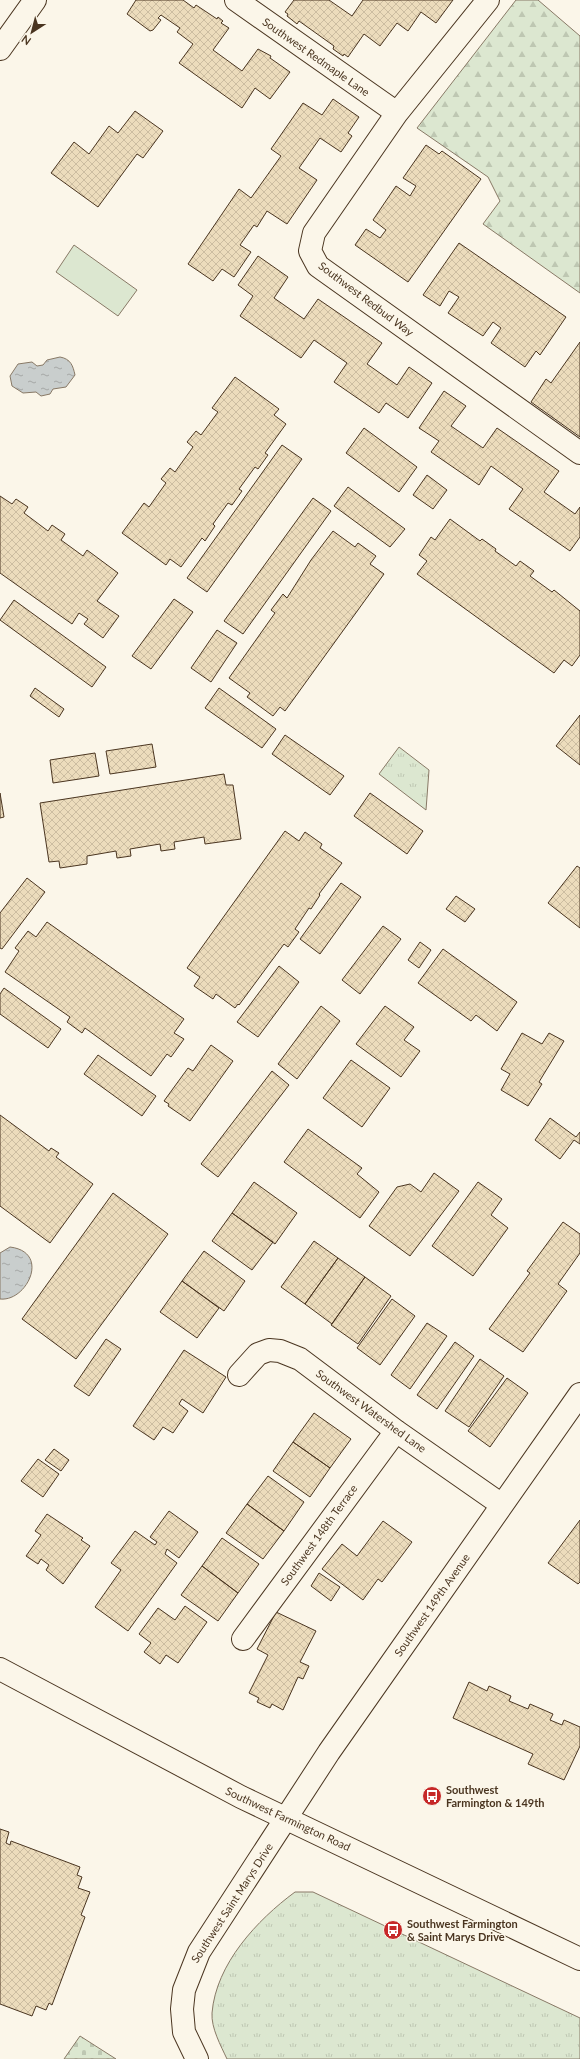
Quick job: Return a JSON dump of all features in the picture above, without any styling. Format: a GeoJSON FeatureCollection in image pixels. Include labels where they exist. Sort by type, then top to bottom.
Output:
{"type":"FeatureCollection","features":[{"type":"Feature","properties":{"kind":"street"},"geometry":{"type":"LineString","coordinates":[[0,49],[35,0]]}},
{"type":"Feature","properties":{"kind":"street","name":"Southwest Redmaple Lane"},"geometry":{"type":"LineString","coordinates":[[236,0],[397,113]]}},
{"type":"Feature","properties":{"kind":"street","name":"Southwest Redbud Way"},"geometry":{"type":"LineString","coordinates":[[488,0],[397,113],[314,233],[310,251],[318,266],[580,453]]}},
{"type":"Feature","properties":{"kind":"street","name":"Southwest Watershed Lane"},"geometry":{"type":"LineString","coordinates":[[239,1375],[258,1354],[269,1350],[280,1351],[300,1359],[396,1431],[502,1505]]}},
{"type":"Feature","properties":{"kind":"street","name":"Southwest 149th Avenue"},"geometry":{"type":"LineString","coordinates":[[287,1818],[329,1752],[580,1394]]}},
{"type":"Feature","properties":{"kind":"street","name":"Southwest 148th Terrace"},"geometry":{"type":"LineString","coordinates":[[243,1639],[396,1431]]}},
{"type":"Feature","properties":{"kind":"street","name":"Southwest Farmington Road"},"geometry":{"type":"LineString","coordinates":[[0,1669],[241,1797],[580,1959]]}},
{"type":"Feature","properties":{"kind":"street","name":"Southwest Saint Marys Drive"},"geometry":{"type":"LineString","coordinates":[[197,2059],[184,2032],[182,2020],[184,1990],[190,1971],[210,1934],[287,1818]]}},
{"type":"Feature","properties":{"kind":"green space"},"geometry":{"type":"Polygon","coordinates":[[[516,0],[538,0],[580,36],[580,293],[483,224],[500,201],[488,177],[417,128],[516,0]]]}},
{"type":"Feature","properties":{"kind":"green space"},"geometry":{"type":"Polygon","coordinates":[[[74,245],[137,290],[118,316],[56,272],[74,245]]]}},
{"type":"Feature","properties":{"kind":"green space"},"geometry":{"type":"Polygon","coordinates":[[[399,747],[429,770],[426,810],[379,774],[399,747]]]}},
{"type":"Feature","properties":{"kind":"green space"},"geometry":{"type":"Polygon","coordinates":[[[295,1892],[313,1892],[580,2018],[580,2059],[227,2059],[217,2037],[212,2019],[215,1995],[221,1977],[230,1961],[253,1930],[281,1903],[295,1892]]]}},
{"type":"Feature","properties":{"kind":"green space"},"geometry":{"type":"Polygon","coordinates":[[[80,2036],[116,2059],[64,2059],[80,2036]]]}},
{"type":"Feature","properties":{"kind":"water"},"geometry":{"type":"Polygon","coordinates":[[[60,357],[67,359],[71,363],[75,375],[66,387],[53,389],[50,394],[41,396],[36,392],[23,393],[12,386],[10,376],[18,364],[32,362],[37,366],[43,365],[47,360],[60,357]]]}},
{"type":"Feature","properties":{"kind":"water"},"geometry":{"type":"Polygon","coordinates":[[[10,1247],[22,1251],[30,1258],[32,1266],[26,1285],[19,1293],[10,1298],[0,1299],[0,1253],[10,1247]]]}},
{"type":"Feature","properties":{"kind":"building"},"geometry":{"type":"Polygon","coordinates":[[[136,0],[183,0],[194,8],[196,5],[217,19],[218,17],[223,21],[221,23],[229,28],[213,50],[242,71],[258,49],[271,56],[270,58],[290,72],[270,99],[255,88],[242,108],[179,63],[193,44],[177,32],[180,28],[161,15],[158,18],[161,20],[153,30],[150,31],[127,14],[136,0]]]}},
{"type":"Feature","properties":{"kind":"building"},"geometry":{"type":"Polygon","coordinates":[[[294,0],[329,0],[352,16],[363,0],[453,0],[436,23],[421,12],[408,31],[397,23],[380,46],[364,34],[348,57],[344,54],[343,56],[333,49],[334,46],[299,21],[297,24],[287,16],[288,14],[285,12],[294,0]]]}},
{"type":"Feature","properties":{"kind":"building"},"geometry":{"type":"Polygon","coordinates":[[[333,99],[359,117],[348,133],[352,136],[341,152],[320,138],[299,168],[317,180],[287,224],[267,211],[257,227],[254,225],[240,245],[251,252],[234,277],[222,269],[213,281],[188,264],[239,189],[251,198],[281,156],[271,149],[303,103],[322,115],[333,99]]]}},
{"type":"Feature","properties":{"kind":"building"},"geometry":{"type":"Polygon","coordinates":[[[135,111],[163,131],[143,158],[137,154],[98,207],[51,173],[74,142],[89,154],[109,126],[118,133],[135,111]]]}},
{"type":"Feature","properties":{"kind":"building"},"geometry":{"type":"Polygon","coordinates":[[[426,145],[439,154],[442,151],[481,179],[408,282],[355,245],[366,229],[380,238],[386,230],[373,220],[396,186],[410,196],[416,186],[403,178],[426,145]]]}},
{"type":"Feature","properties":{"kind":"building"},"geometry":{"type":"Polygon","coordinates":[[[459,243],[566,317],[540,355],[536,351],[525,367],[491,343],[501,328],[493,322],[483,336],[448,313],[459,297],[449,291],[440,306],[423,295],[459,243]]]}},
{"type":"Feature","properties":{"kind":"building"},"geometry":{"type":"Polygon","coordinates":[[[258,256],[288,277],[274,298],[304,319],[318,299],[382,343],[367,364],[397,385],[409,367],[432,383],[408,418],[386,403],[379,413],[334,382],[347,363],[314,340],[301,358],[240,316],[253,296],[238,285],[258,256]]]}},
{"type":"Feature","properties":{"kind":"building"},"geometry":{"type":"Polygon","coordinates":[[[580,342],[580,437],[531,402],[546,379],[551,383],[580,342]]]}},
{"type":"Feature","properties":{"kind":"building"},"geometry":{"type":"Polygon","coordinates":[[[235,377],[279,409],[274,415],[286,424],[265,453],[268,455],[258,469],[255,467],[239,489],[242,491],[232,505],[228,503],[213,524],[215,526],[205,541],[202,538],[181,567],[170,559],[166,565],[122,533],[144,503],[149,507],[166,483],[161,479],[170,468],[175,472],[193,447],[187,442],[196,431],[201,435],[218,412],[212,408],[235,377]]]}},
{"type":"Feature","properties":{"kind":"building"},"geometry":{"type":"Polygon","coordinates":[[[444,391],[466,406],[451,426],[483,448],[497,428],[559,471],[544,492],[575,514],[580,507],[580,537],[570,551],[509,509],[523,489],[491,466],[479,485],[431,452],[439,441],[419,428],[444,391]]]}},
{"type":"Feature","properties":{"kind":"building"},"geometry":{"type":"Polygon","coordinates":[[[364,428],[417,467],[399,492],[346,453],[364,428]]]}},
{"type":"Feature","properties":{"kind":"building"},"geometry":{"type":"Polygon","coordinates":[[[282,445],[302,459],[207,592],[187,578],[282,445]]]}},
{"type":"Feature","properties":{"kind":"building"},"geometry":{"type":"Polygon","coordinates":[[[427,475],[447,490],[433,509],[413,495],[427,475]]]}},
{"type":"Feature","properties":{"kind":"building"},"geometry":{"type":"Polygon","coordinates":[[[348,487],[405,529],[390,547],[334,506],[348,487]]]}},
{"type":"Feature","properties":{"kind":"building"},"geometry":{"type":"Polygon","coordinates":[[[0,496],[12,504],[16,499],[28,507],[24,513],[48,531],[52,525],[65,534],[61,540],[83,556],[87,550],[118,573],[97,601],[119,616],[103,638],[84,624],[88,619],[79,613],[72,624],[0,573],[0,496]]]}},
{"type":"Feature","properties":{"kind":"building"},"geometry":{"type":"Polygon","coordinates":[[[313,498],[331,511],[243,634],[224,621],[313,498]]]}},
{"type":"Feature","properties":{"kind":"building"},"geometry":{"type":"Polygon","coordinates":[[[450,519],[480,541],[482,539],[496,549],[495,551],[516,566],[520,561],[534,571],[530,576],[552,592],[554,590],[580,611],[580,655],[572,666],[564,660],[554,673],[417,574],[427,561],[419,555],[431,537],[435,540],[450,519]]]}},
{"type":"Feature","properties":{"kind":"building"},"geometry":{"type":"Polygon","coordinates":[[[333,531],[355,547],[358,543],[376,556],[370,564],[384,574],[285,711],[280,707],[273,716],[247,697],[250,693],[229,678],[275,613],[271,610],[283,594],[287,598],[311,560],[333,531]]]}},
{"type":"Feature","properties":{"kind":"building"},"geometry":{"type":"Polygon","coordinates":[[[174,599],[193,612],[151,669],[132,656],[174,599]]]}},
{"type":"Feature","properties":{"kind":"building"},"geometry":{"type":"Polygon","coordinates":[[[14,600],[106,667],[92,687],[0,620],[14,600]]]}},
{"type":"Feature","properties":{"kind":"building"},"geometry":{"type":"Polygon","coordinates":[[[217,630],[237,643],[211,682],[191,668],[217,630]]]}},
{"type":"Feature","properties":{"kind":"building"},"geometry":{"type":"Polygon","coordinates":[[[35,688],[64,709],[59,717],[30,696],[35,688]]]}},
{"type":"Feature","properties":{"kind":"building"},"geometry":{"type":"Polygon","coordinates":[[[219,688],[276,729],[262,748],[205,708],[219,688]]]}},
{"type":"Feature","properties":{"kind":"building"},"geometry":{"type":"Polygon","coordinates":[[[580,715],[580,765],[556,746],[580,715]]]}},
{"type":"Feature","properties":{"kind":"building"},"geometry":{"type":"Polygon","coordinates":[[[285,735],[344,776],[330,795],[272,754],[285,735]]]}},
{"type":"Feature","properties":{"kind":"building"},"geometry":{"type":"Polygon","coordinates":[[[152,744],[156,767],[110,774],[106,751],[152,744]]]}},
{"type":"Feature","properties":{"kind":"building"},"geometry":{"type":"Polygon","coordinates":[[[95,753],[99,776],[53,783],[50,760],[95,753]]]}},
{"type":"Feature","properties":{"kind":"building"},"geometry":{"type":"Polygon","coordinates":[[[224,774],[226,785],[233,785],[241,839],[205,844],[204,837],[174,842],[175,849],[161,851],[160,844],[130,849],[131,856],[117,858],[116,851],[87,856],[87,864],[60,868],[59,861],[49,862],[40,803],[224,774]]]}},
{"type":"Feature","properties":{"kind":"building"},"geometry":{"type":"Polygon","coordinates":[[[0,793],[4,817],[0,818],[0,793]]]}},
{"type":"Feature","properties":{"kind":"building"},"geometry":{"type":"Polygon","coordinates":[[[370,793],[423,831],[407,854],[354,816],[370,793]]]}},
{"type":"Feature","properties":{"kind":"building"},"geometry":{"type":"Polygon","coordinates":[[[285,831],[299,841],[305,832],[322,844],[320,848],[342,863],[319,894],[320,895],[311,909],[309,908],[295,929],[299,932],[288,947],[284,944],[239,1005],[238,1004],[235,1008],[216,994],[213,999],[194,986],[200,977],[187,968],[285,831]]]}},
{"type":"Feature","properties":{"kind":"building"},"geometry":{"type":"Polygon","coordinates":[[[577,866],[580,868],[580,928],[548,903],[577,866]]]}},
{"type":"Feature","properties":{"kind":"building"},"geometry":{"type":"Polygon","coordinates":[[[27,878],[45,892],[2,949],[0,948],[0,913],[27,878]]]}},
{"type":"Feature","properties":{"kind":"building"},"geometry":{"type":"Polygon","coordinates":[[[341,883],[361,897],[320,954],[300,939],[341,883]]]}},
{"type":"Feature","properties":{"kind":"building"},"geometry":{"type":"Polygon","coordinates":[[[456,896],[475,909],[465,922],[446,909],[456,896]]]}},
{"type":"Feature","properties":{"kind":"building"},"geometry":{"type":"Polygon","coordinates":[[[47,922],[184,1019],[174,1033],[184,1039],[171,1057],[167,1054],[151,1076],[85,1028],[82,1033],[67,1022],[70,1017],[5,972],[19,951],[15,948],[28,931],[36,937],[47,922]]]}},
{"type":"Feature","properties":{"kind":"building"},"geometry":{"type":"Polygon","coordinates":[[[383,926],[401,939],[360,994],[342,980],[383,926]]]}},
{"type":"Feature","properties":{"kind":"building"},"geometry":{"type":"Polygon","coordinates":[[[420,942],[431,950],[419,968],[408,960],[420,942]]]}},
{"type":"Feature","properties":{"kind":"building"},"geometry":{"type":"Polygon","coordinates":[[[443,949],[517,1002],[497,1031],[476,1015],[471,1021],[418,983],[443,949]]]}},
{"type":"Feature","properties":{"kind":"building"},"geometry":{"type":"Polygon","coordinates":[[[279,966],[299,982],[258,1037],[237,1022],[279,966]]]}},
{"type":"Feature","properties":{"kind":"building"},"geometry":{"type":"Polygon","coordinates":[[[4,988],[61,1029],[48,1048],[0,1014],[0,994],[4,988]]]}},
{"type":"Feature","properties":{"kind":"building"},"geometry":{"type":"Polygon","coordinates":[[[321,1006],[340,1021],[297,1079],[278,1064],[321,1006]]]}},
{"type":"Feature","properties":{"kind":"building"},"geometry":{"type":"Polygon","coordinates":[[[385,1006],[414,1027],[404,1040],[420,1051],[401,1077],[356,1044],[385,1006]]]}},
{"type":"Feature","properties":{"kind":"building"},"geometry":{"type":"Polygon","coordinates":[[[522,1033],[542,1044],[549,1033],[564,1041],[539,1082],[542,1084],[528,1106],[501,1090],[510,1074],[501,1069],[522,1033]]]}},
{"type":"Feature","properties":{"kind":"building"},"geometry":{"type":"Polygon","coordinates":[[[211,1045],[233,1061],[190,1121],[168,1106],[169,1104],[164,1101],[188,1068],[193,1071],[211,1045]]]}},
{"type":"Feature","properties":{"kind":"building"},"geometry":{"type":"Polygon","coordinates":[[[98,1055],[156,1096],[142,1116],[84,1074],[98,1055]]]}},
{"type":"Feature","properties":{"kind":"building"},"geometry":{"type":"Polygon","coordinates":[[[351,1060],[390,1088],[362,1127],[323,1098],[351,1060]]]}},
{"type":"Feature","properties":{"kind":"building"},"geometry":{"type":"Polygon","coordinates":[[[272,1071],[289,1085],[218,1177],[201,1164],[272,1071]]]}},
{"type":"Feature","properties":{"kind":"building"},"geometry":{"type":"Polygon","coordinates":[[[0,1115],[49,1151],[51,1148],[59,1153],[56,1157],[93,1184],[50,1243],[0,1206],[0,1115]]]}},
{"type":"Feature","properties":{"kind":"building"},"geometry":{"type":"Polygon","coordinates":[[[550,1118],[576,1137],[580,1132],[580,1144],[574,1140],[560,1159],[535,1140],[550,1118]]]}},
{"type":"Feature","properties":{"kind":"building"},"geometry":{"type":"Polygon","coordinates":[[[308,1129],[362,1168],[357,1174],[379,1192],[360,1218],[284,1162],[308,1129]]]}},
{"type":"Feature","properties":{"kind":"building"},"geometry":{"type":"Polygon","coordinates":[[[434,1173],[459,1191],[410,1256],[369,1226],[397,1187],[410,1184],[421,1192],[434,1173]]]}},
{"type":"Feature","properties":{"kind":"building"},"geometry":{"type":"Polygon","coordinates":[[[254,1182],[297,1213],[275,1244],[232,1213],[254,1182]]]}},
{"type":"Feature","properties":{"kind":"building"},"geometry":{"type":"Polygon","coordinates":[[[478,1182],[502,1199],[491,1215],[508,1228],[473,1276],[432,1246],[478,1182]]]}},
{"type":"Feature","properties":{"kind":"building"},"geometry":{"type":"Polygon","coordinates":[[[113,1193],[168,1234],[76,1359],[22,1319],[113,1193]]]}},
{"type":"Feature","properties":{"kind":"building"},"geometry":{"type":"Polygon","coordinates":[[[232,1213],[273,1242],[252,1270],[212,1241],[232,1213]]]}},
{"type":"Feature","properties":{"kind":"building"},"geometry":{"type":"Polygon","coordinates":[[[563,1222],[580,1234],[580,1253],[558,1284],[567,1291],[523,1352],[489,1329],[530,1273],[527,1271],[563,1222]]]}},
{"type":"Feature","properties":{"kind":"building"},"geometry":{"type":"Polygon","coordinates":[[[314,1241],[338,1258],[305,1304],[281,1287],[314,1241]]]}},
{"type":"Feature","properties":{"kind":"building"},"geometry":{"type":"Polygon","coordinates":[[[204,1251],[245,1281],[224,1311],[182,1281],[204,1251]]]}},
{"type":"Feature","properties":{"kind":"building"},"geometry":{"type":"Polygon","coordinates":[[[338,1258],[365,1277],[332,1324],[305,1304],[338,1258]]]}},
{"type":"Feature","properties":{"kind":"building"},"geometry":{"type":"Polygon","coordinates":[[[365,1277],[391,1296],[358,1344],[331,1325],[365,1277]]]}},
{"type":"Feature","properties":{"kind":"building"},"geometry":{"type":"Polygon","coordinates":[[[182,1281],[219,1308],[197,1338],[160,1312],[182,1281]]]}},
{"type":"Feature","properties":{"kind":"building"},"geometry":{"type":"Polygon","coordinates":[[[392,1299],[415,1316],[380,1365],[357,1348],[392,1299]]]}},
{"type":"Feature","properties":{"kind":"building"},"geometry":{"type":"Polygon","coordinates":[[[427,1323],[447,1336],[410,1389],[391,1375],[427,1323]]]}},
{"type":"Feature","properties":{"kind":"building"},"geometry":{"type":"Polygon","coordinates":[[[106,1339],[121,1349],[89,1396],[74,1386],[106,1339]]]}},
{"type":"Feature","properties":{"kind":"building"},"geometry":{"type":"Polygon","coordinates":[[[455,1342],[474,1356],[437,1409],[417,1395],[455,1342]]]}},
{"type":"Feature","properties":{"kind":"building"},"geometry":{"type":"Polygon","coordinates":[[[184,1350],[226,1377],[203,1413],[182,1399],[179,1404],[188,1411],[173,1433],[163,1427],[154,1440],[133,1426],[184,1350]]]}},
{"type":"Feature","properties":{"kind":"building"},"geometry":{"type":"Polygon","coordinates":[[[480,1359],[504,1376],[469,1427],[445,1411],[480,1359]]]}},
{"type":"Feature","properties":{"kind":"building"},"geometry":{"type":"Polygon","coordinates":[[[507,1378],[528,1393],[490,1447],[468,1431],[507,1378]]]}},
{"type":"Feature","properties":{"kind":"building"},"geometry":{"type":"Polygon","coordinates":[[[314,1413],[351,1439],[330,1468],[293,1442],[314,1413]]]}},
{"type":"Feature","properties":{"kind":"building"},"geometry":{"type":"Polygon","coordinates":[[[293,1442],[330,1468],[310,1497],[273,1471],[293,1442]]]}},
{"type":"Feature","properties":{"kind":"building"},"geometry":{"type":"Polygon","coordinates":[[[54,1449],[69,1460],[61,1471],[45,1460],[54,1449]]]}},
{"type":"Feature","properties":{"kind":"building"},"geometry":{"type":"Polygon","coordinates":[[[38,1459],[59,1474],[43,1497],[21,1481],[38,1459]]]}},
{"type":"Feature","properties":{"kind":"building"},"geometry":{"type":"Polygon","coordinates":[[[268,1476],[304,1502],[284,1531],[247,1504],[268,1476]]]}},
{"type":"Feature","properties":{"kind":"building"},"geometry":{"type":"Polygon","coordinates":[[[247,1504],[284,1531],[263,1559],[226,1533],[247,1504]]]}},
{"type":"Feature","properties":{"kind":"building"},"geometry":{"type":"Polygon","coordinates":[[[169,1511],[198,1532],[179,1558],[167,1549],[165,1554],[177,1563],[128,1631],[95,1607],[121,1570],[111,1563],[135,1531],[155,1545],[157,1542],[150,1537],[169,1511]]]}},
{"type":"Feature","properties":{"kind":"building"},"geometry":{"type":"Polygon","coordinates":[[[47,1514],[83,1538],[81,1540],[90,1546],[63,1584],[46,1570],[49,1565],[41,1559],[38,1564],[26,1556],[41,1535],[35,1531],[47,1514]]]}},
{"type":"Feature","properties":{"kind":"building"},"geometry":{"type":"Polygon","coordinates":[[[580,1520],[580,1582],[578,1584],[548,1563],[580,1520]]]}},
{"type":"Feature","properties":{"kind":"building"},"geometry":{"type":"Polygon","coordinates":[[[383,1521],[412,1542],[382,1582],[378,1579],[363,1600],[322,1569],[342,1544],[357,1556],[383,1521]]]}},
{"type":"Feature","properties":{"kind":"building"},"geometry":{"type":"Polygon","coordinates":[[[222,1538],[259,1564],[238,1593],[202,1566],[222,1538]]]}},
{"type":"Feature","properties":{"kind":"building"},"geometry":{"type":"Polygon","coordinates":[[[202,1566],[238,1593],[218,1621],[181,1595],[202,1566]]]}},
{"type":"Feature","properties":{"kind":"building"},"geometry":{"type":"Polygon","coordinates":[[[319,1573],[340,1587],[331,1601],[311,1586],[319,1573]]]}},
{"type":"Feature","properties":{"kind":"building"},"geometry":{"type":"Polygon","coordinates":[[[185,1606],[207,1622],[178,1663],[166,1655],[160,1664],[144,1652],[151,1643],[139,1634],[158,1608],[175,1620],[185,1606]]]}},
{"type":"Feature","properties":{"kind":"building"},"geometry":{"type":"Polygon","coordinates":[[[276,1612],[316,1631],[300,1662],[309,1666],[303,1679],[298,1677],[283,1710],[272,1704],[270,1708],[257,1702],[259,1698],[249,1693],[268,1655],[257,1649],[276,1612]]]}},
{"type":"Feature","properties":{"kind":"building"},"geometry":{"type":"Polygon","coordinates":[[[469,1682],[487,1691],[489,1686],[511,1696],[509,1701],[528,1709],[530,1704],[553,1714],[550,1720],[562,1725],[564,1720],[580,1727],[580,1746],[564,1780],[528,1764],[533,1754],[453,1718],[469,1682]]]}},
{"type":"Feature","properties":{"kind":"building"},"geometry":{"type":"Polygon","coordinates":[[[0,1829],[9,1832],[6,1843],[10,1845],[11,1841],[80,1867],[77,1875],[82,1877],[78,1888],[90,1892],[81,1915],[85,1917],[52,2005],[49,2003],[46,2010],[36,2006],[32,2016],[0,2004],[0,1829]]]}},
{"type":"Feature","properties":{"kind":"place","name":"Southwest Farmington & 149th"},"geometry":{"type":"Point","coordinates":[432,1796]}},
{"type":"Feature","properties":{"kind":"place","name":"Southwest Farmington & Saint Marys Drive"},"geometry":{"type":"Point","coordinates":[393,1930]}}]}
